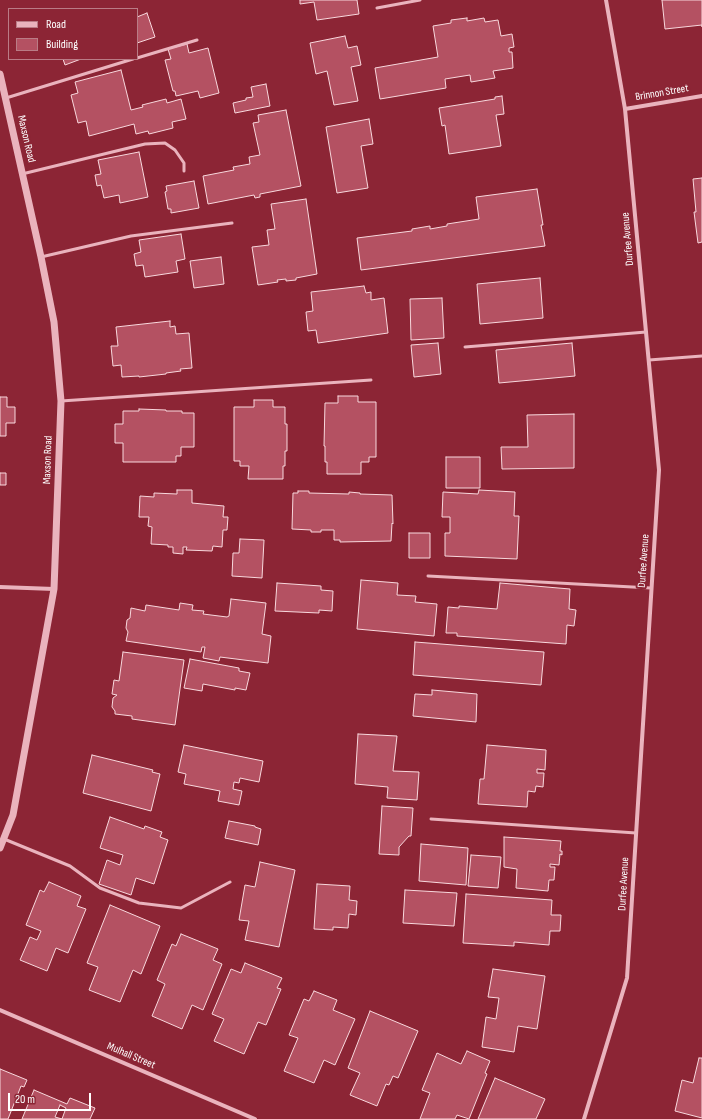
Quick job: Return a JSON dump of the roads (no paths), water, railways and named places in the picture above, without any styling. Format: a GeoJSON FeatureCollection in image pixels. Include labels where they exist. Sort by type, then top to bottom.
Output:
{"type":"FeatureCollection","features":[{"type":"Feature","properties":{"kind":"street","name":"Durfee Avenue"},"geometry":{"type":"LineString","coordinates":[[584,1119],[627,978],[659,470],[625,108],[606,0]]}},
{"type":"Feature","properties":{"kind":"street","name":"Maxson Road"},"geometry":{"type":"LineString","coordinates":[[0,74],[54,322],[61,401],[54,588],[13,815],[0,848]]}},
{"type":"Feature","properties":{"kind":"street","name":"Brinnon Street"},"geometry":{"type":"LineString","coordinates":[[625,108],[702,96]]}},
{"type":"Feature","properties":{"kind":"street"},"geometry":{"type":"LineString","coordinates":[[0,587],[54,588]]}},
{"type":"Feature","properties":{"kind":"street","name":"Mulhall Street"},"geometry":{"type":"LineString","coordinates":[[0,1010],[255,1119]]}},
{"type":"Feature","properties":{"kind":"lane"},"geometry":{"type":"LineString","coordinates":[[377,8],[420,0]]}},
{"type":"Feature","properties":{"kind":"lane"},"geometry":{"type":"LineString","coordinates":[[138,58],[197,40]]}},
{"type":"Feature","properties":{"kind":"lane"},"geometry":{"type":"LineString","coordinates":[[6,98],[130,60]]}},
{"type":"Feature","properties":{"kind":"lane"},"geometry":{"type":"LineString","coordinates":[[22,174],[145,144],[165,143],[175,150],[184,163],[184,171]]}},
{"type":"Feature","properties":{"kind":"lane"},"geometry":{"type":"LineString","coordinates":[[41,257],[131,236],[232,223]]}},
{"type":"Feature","properties":{"kind":"lane"},"geometry":{"type":"LineString","coordinates":[[465,347],[646,332]]}},
{"type":"Feature","properties":{"kind":"lane"},"geometry":{"type":"LineString","coordinates":[[649,360],[702,356]]}},
{"type":"Feature","properties":{"kind":"lane"},"geometry":{"type":"LineString","coordinates":[[61,401],[371,380]]}},
{"type":"Feature","properties":{"kind":"lane"},"geometry":{"type":"LineString","coordinates":[[428,576],[651,588]]}},
{"type":"Feature","properties":{"kind":"lane"},"geometry":{"type":"LineString","coordinates":[[431,819],[636,833]]}},
{"type":"Feature","properties":{"kind":"lane"},"geometry":{"type":"LineString","coordinates":[[4,839],[70,866],[100,888],[139,904],[181,908],[230,882]]}}]}
